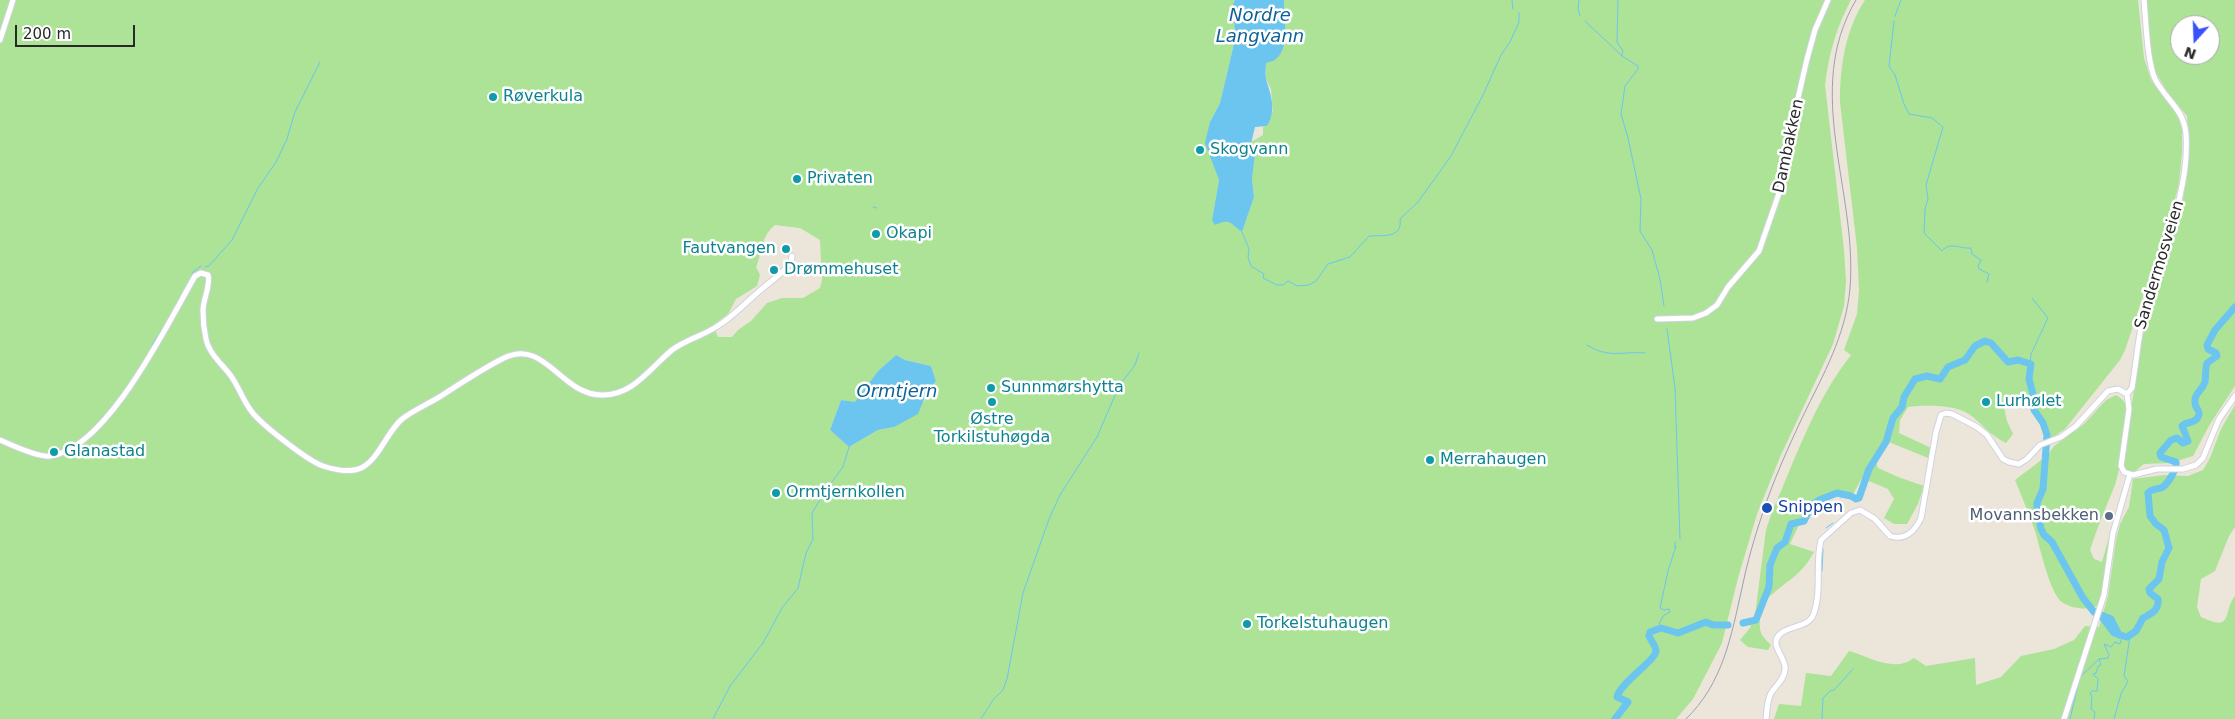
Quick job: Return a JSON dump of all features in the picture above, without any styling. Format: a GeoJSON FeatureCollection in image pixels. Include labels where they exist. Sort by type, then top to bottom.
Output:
{"type":"FeatureCollection","features":[{"type":"Feature","properties":{"kind":"street"},"geometry":{"type":"LineString","coordinates":[[0,40],[13,0]]}},
{"type":"Feature","properties":{"kind":"street","name":"Dambakken"},"geometry":{"type":"LineString","coordinates":[[1657,319],[1693,318],[1706,313],[1717,305],[1728,287],[1759,251],[1785,176],[1790,132],[1802,88],[1807,59],[1818,21],[1828,0]]}},
{"type":"Feature","properties":{"kind":"street","name":"Sandermosveien"},"geometry":{"type":"LineString","coordinates":[[2130,474],[2124,472],[2121,466],[2129,409],[2127,394],[2132,388],[2140,326],[2179,202],[2186,148],[2182,116],[2153,73],[2144,0]]}},
{"type":"Feature","properties":{"kind":"street"},"geometry":{"type":"LineString","coordinates":[[0,440],[43,457],[61,454],[87,438],[133,383],[153,352],[195,276],[201,272],[208,275],[210,279],[204,294],[203,311],[206,342],[233,379],[250,410],[311,461],[330,468],[353,470],[364,466],[371,460],[402,419],[454,387],[516,353],[530,354],[554,369],[568,384],[590,394],[614,394],[631,386],[648,374],[672,350],[715,328],[730,317],[789,265],[792,256]]}},
{"type":"Feature","properties":{"kind":"street"},"geometry":{"type":"LineString","coordinates":[[1766,719],[1771,694],[1782,679],[1785,671],[1785,663],[1776,645],[1777,638],[1782,632],[1808,622],[1815,611],[1821,540],[1851,513],[1858,510],[1862,510],[1870,515],[1890,536],[1903,537],[1913,530],[1921,518],[1936,432],[1942,416],[1946,413],[1952,414],[1982,430],[2003,458],[2009,462],[2019,464],[2043,444],[2061,437],[2076,426],[2108,391],[2118,389],[2127,394]]}},
{"type":"Feature","properties":{"kind":"street"},"geometry":{"type":"LineString","coordinates":[[2064,719],[2104,595],[2113,533],[2130,474],[2157,469],[2192,468],[2201,462],[2219,419],[2235,396]]}},
{"type":"Feature","properties":{"kind":"green space"},"geometry":{"type":"Polygon","coordinates":[[[0,0],[1235,0],[1233,4],[1235,35],[1233,48],[1220,103],[1210,122],[1213,163],[1219,180],[1212,220],[1230,221],[1242,232],[1254,197],[1252,179],[1255,155],[1250,148],[1251,142],[1263,135],[1263,127],[1267,126],[1273,111],[1271,89],[1266,79],[1266,63],[1283,20],[1282,0],[1851,0],[1834,41],[1825,85],[1844,250],[1846,281],[1844,306],[1833,344],[1780,457],[1757,514],[1738,578],[1722,643],[1693,699],[1676,719],[0,719],[0,0]],[[775,225],[762,245],[756,267],[760,275],[757,286],[736,299],[728,314],[713,325],[718,337],[732,337],[751,321],[767,303],[782,298],[803,298],[820,288],[822,280],[820,240],[800,228],[775,225]],[[896,355],[878,371],[855,403],[841,400],[830,430],[849,447],[878,430],[894,427],[924,401],[927,392],[936,381],[931,366],[905,360],[896,355]]]}},
{"type":"Feature","properties":{"kind":"green space"},"geometry":{"type":"Polygon","coordinates":[[[1865,0],[2138,0],[2144,58],[2151,80],[2178,116],[2182,130],[2179,183],[2172,211],[2125,350],[2120,360],[2065,429],[2050,439],[2043,434],[2040,419],[2026,403],[2012,401],[2004,407],[2007,421],[2013,434],[2006,443],[1992,434],[1973,417],[1959,410],[1933,406],[1908,407],[1900,420],[1899,433],[1931,448],[1928,458],[1884,440],[1876,462],[1878,468],[1924,486],[1918,504],[1907,524],[1894,524],[1884,518],[1894,499],[1888,489],[1862,478],[1852,496],[1835,493],[1820,512],[1804,514],[1790,544],[1814,552],[1803,568],[1767,599],[1763,606],[1760,615],[1760,629],[1771,645],[1768,650],[1748,647],[1740,640],[1750,628],[1755,615],[1766,530],[1772,512],[1816,411],[1826,392],[1851,355],[1844,350],[1857,314],[1859,290],[1857,248],[1840,89],[1848,36],[1865,0]]]}},
{"type":"Feature","properties":{"kind":"green space"},"geometry":{"type":"Polygon","coordinates":[[[2146,0],[2235,0],[2235,386],[2210,424],[2193,456],[2170,463],[2144,464],[2134,472],[2125,469],[2123,464],[2144,321],[2183,200],[2189,152],[2187,116],[2168,93],[2153,68],[2146,0]]]}},
{"type":"Feature","properties":{"kind":"green space"},"geometry":{"type":"Polygon","coordinates":[[[2116,395],[2123,400],[2127,409],[2123,447],[2115,485],[2090,550],[2094,559],[2102,562],[2109,537],[2112,539],[2105,583],[2097,606],[2075,608],[2063,603],[2054,591],[2035,531],[2015,480],[2048,455],[2054,446],[2084,424],[2106,400],[2116,395]]]}},
{"type":"Feature","properties":{"kind":"green space"},"geometry":{"type":"Polygon","coordinates":[[[2235,405],[2235,527],[2229,536],[2215,571],[2201,579],[2197,607],[2201,617],[2219,623],[2226,618],[2235,596],[2235,719],[1774,719],[1779,704],[1801,706],[1806,673],[1831,676],[1849,651],[1890,664],[1906,662],[1914,658],[1926,666],[1975,658],[1976,685],[2001,677],[2021,656],[2054,649],[2074,640],[2085,626],[2099,627],[2108,596],[2116,540],[2120,524],[2129,507],[2133,479],[2165,475],[2188,476],[2203,470],[2210,458],[2221,429],[2235,405]]]}},
{"type":"Feature","properties":{"kind":"water","name":"Nordre Langvann"},"geometry":{"type":"Polygon","coordinates":[[[1235,0],[1284,0],[1285,24],[1283,49],[1273,61],[1266,63],[1266,77],[1272,103],[1272,114],[1267,126],[1255,127],[1250,148],[1255,152],[1252,179],[1254,197],[1242,232],[1230,222],[1215,225],[1212,220],[1219,180],[1205,143],[1210,122],[1220,103],[1233,48],[1235,35],[1233,4],[1235,0]]]}},
{"type":"Feature","properties":{"kind":"water","name":"Ormtjern"},"geometry":{"type":"Polygon","coordinates":[[[896,355],[905,360],[931,366],[936,381],[927,392],[918,414],[894,427],[878,430],[849,447],[830,430],[841,400],[855,402],[878,371],[896,355]]]}},
{"type":"Feature","properties":{"kind":"waterway"},"geometry":{"type":"LineString","coordinates":[[1512,0],[1513,9]]}},
{"type":"Feature","properties":{"kind":"waterway"},"geometry":{"type":"LineString","coordinates":[[1579,0],[1578,9],[1580,16]]}},
{"type":"Feature","properties":{"kind":"waterway"},"geometry":{"type":"LineString","coordinates":[[1618,0],[1617,42],[1623,51],[1622,55]]}},
{"type":"Feature","properties":{"kind":"waterway"},"geometry":{"type":"LineString","coordinates":[[1895,16],[1901,0]]}},
{"type":"Feature","properties":{"kind":"waterway"},"geometry":{"type":"LineString","coordinates":[[1242,232],[1249,249],[1248,257],[1251,266],[1264,274],[1263,278],[1277,285],[1283,285],[1288,281],[1297,286],[1309,285],[1316,281],[1328,264],[1350,257],[1369,236],[1395,233],[1400,225],[1400,219],[1418,202],[1451,156],[1483,95],[1501,55],[1510,42],[1519,22],[1519,13]]}},
{"type":"Feature","properties":{"kind":"waterway"},"geometry":{"type":"LineString","coordinates":[[1585,21],[1622,56],[1638,66],[1638,69],[1625,86],[1621,114],[1641,199],[1640,231],[1652,250],[1660,279],[1664,306]]}},
{"type":"Feature","properties":{"kind":"waterway"},"geometry":{"type":"LineString","coordinates":[[1894,21],[1889,66],[1895,75],[1904,104],[1909,114],[1932,118],[1943,127],[1926,185],[1928,199],[1925,209],[1924,233],[1942,251],[1948,246],[1971,248],[1972,254],[1981,260],[1978,266],[1979,269],[1989,274],[1987,282]]}},
{"type":"Feature","properties":{"kind":"waterway"},"geometry":{"type":"LineString","coordinates":[[205,267],[209,266],[232,240],[258,188],[276,162],[287,139],[295,112],[320,62]]}},
{"type":"Feature","properties":{"kind":"waterway"},"geometry":{"type":"LineString","coordinates":[[873,207],[877,208]]}},
{"type":"Feature","properties":{"kind":"waterway"},"geometry":{"type":"LineString","coordinates":[[190,281],[193,272],[201,266]]}},
{"type":"Feature","properties":{"kind":"waterway"},"geometry":{"type":"LineString","coordinates":[[2030,362],[2031,354],[2048,318],[2032,298]]}},
{"type":"Feature","properties":{"kind":"waterway","name":"Movannsbekken"},"geometry":{"type":"LineString","coordinates":[[2102,617],[2114,633],[2127,637],[2136,631],[2143,618],[2154,611],[2157,606],[2158,599],[2150,593],[2149,589],[2159,579],[2162,562],[2169,548],[2164,530],[2150,516],[2148,493],[2151,490],[2163,487],[2174,472],[2176,462],[2161,457],[2160,453],[2171,440],[2177,438],[2183,443],[2188,441],[2182,426],[2197,419],[2199,413],[2195,400],[2205,382],[2207,363],[2217,356],[2216,353],[2208,349],[2207,345],[2215,330],[2235,307]]}},
{"type":"Feature","properties":{"kind":"waterway"},"geometry":{"type":"LineString","coordinates":[[152,345],[171,315]]}},
{"type":"Feature","properties":{"kind":"waterway"},"geometry":{"type":"LineString","coordinates":[[1667,329],[1675,388],[1680,539]]}},
{"type":"Feature","properties":{"kind":"waterway","name":"Movannsbekken"},"geometry":{"type":"LineString","coordinates":[[1743,623],[1756,620],[1769,587],[1770,565],[1777,548],[1785,542],[1791,524],[1804,521],[1812,505],[1837,493],[1856,499],[1859,498],[1869,469],[1886,442],[1893,418],[1902,407],[1904,397],[1915,379],[1927,376],[1940,379],[1948,367],[1965,360],[1975,346],[1985,341],[1991,343],[2008,362],[2018,360],[2031,364],[2029,379],[2034,398],[2034,410],[2043,423],[2047,435],[2043,489],[2037,503],[2041,529],[2044,535],[2052,542],[2083,598],[2094,612],[2111,619],[2119,635]]}},
{"type":"Feature","properties":{"kind":"waterway"},"geometry":{"type":"LineString","coordinates":[[1587,345],[1602,352],[1616,354],[1645,353]]}},
{"type":"Feature","properties":{"kind":"waterway"},"geometry":{"type":"LineString","coordinates":[[981,719],[993,700],[1003,690],[1007,679],[1023,593],[1049,519],[1060,495],[1097,437],[1119,386],[1135,365],[1139,353]]}},
{"type":"Feature","properties":{"kind":"waterway"},"geometry":{"type":"LineString","coordinates":[[713,719],[730,686],[763,643],[782,608],[798,588],[806,553],[813,539],[812,513],[843,467],[849,447]]}},
{"type":"Feature","properties":{"kind":"waterway","name":"Movannsbekken"},"geometry":{"type":"LineString","coordinates":[[1841,498],[1844,494]]}},
{"type":"Feature","properties":{"kind":"waterway"},"geometry":{"type":"LineString","coordinates":[[1826,528],[1833,523]]}},
{"type":"Feature","properties":{"kind":"waterway"},"geometry":{"type":"LineString","coordinates":[[1675,542],[1675,548]]}},
{"type":"Feature","properties":{"kind":"waterway"},"geometry":{"type":"LineString","coordinates":[[1661,628],[1659,624],[1663,616],[1670,612],[1669,609],[1664,610],[1660,608],[1676,546]]}},
{"type":"Feature","properties":{"kind":"waterway"},"geometry":{"type":"LineString","coordinates":[[1822,571],[1823,549]]}},
{"type":"Feature","properties":{"kind":"waterway","name":"Movannsbekken"},"geometry":{"type":"LineString","coordinates":[[1615,719],[1628,702],[1617,697],[1620,691],[1650,660],[1656,651],[1649,636],[1650,632],[1661,628],[1678,633],[1706,622],[1713,625],[1728,625]]}},
{"type":"Feature","properties":{"kind":"waterway"},"geometry":{"type":"LineString","coordinates":[[2114,719],[2121,694],[2128,681],[2124,676],[2130,636]]}},
{"type":"Feature","properties":{"kind":"waterway"},"geometry":{"type":"LineString","coordinates":[[2094,719],[2095,712],[2091,709],[2092,697],[2090,693],[2097,691],[2098,679],[2093,674],[2096,673],[2098,666],[2101,665],[2099,659],[2108,658],[2109,655],[2104,644],[2111,647],[2115,642],[2120,644],[2122,637]]}},
{"type":"Feature","properties":{"kind":"waterway"},"geometry":{"type":"LineString","coordinates":[[2080,677],[2099,659]]}},
{"type":"Feature","properties":{"kind":"waterway"},"geometry":{"type":"LineString","coordinates":[[1822,719],[1823,698],[1830,691],[1834,690],[1853,669]]}},
{"type":"Feature","properties":{"kind":"waterway"},"geometry":{"type":"LineString","coordinates":[[2070,719],[2079,681]]}},
{"type":"Feature","properties":{"kind":"railway"},"geometry":{"type":"LineString","coordinates":[[1686,719],[1709,690],[1724,658],[1734,624],[1746,569],[1766,502],[1786,452],[1826,370],[1844,322],[1850,288],[1850,252],[1847,215],[1832,106],[1833,70],[1841,35],[1856,0]]}},
{"type":"Feature","properties":{"kind":"place","name":"Røverkula"},"geometry":{"type":"Point","coordinates":[493,97]}},
{"type":"Feature","properties":{"kind":"place","name":"Skogvann"},"geometry":{"type":"Point","coordinates":[1200,150]}},
{"type":"Feature","properties":{"kind":"place","name":"Privaten"},"geometry":{"type":"Point","coordinates":[797,179]}},
{"type":"Feature","properties":{"kind":"place","name":"Okapi"},"geometry":{"type":"Point","coordinates":[876,234]}},
{"type":"Feature","properties":{"kind":"place","name":"Fautvangen"},"geometry":{"type":"Point","coordinates":[786,249]}},
{"type":"Feature","properties":{"kind":"place","name":"Drømmehuset"},"geometry":{"type":"Point","coordinates":[774,270]}},
{"type":"Feature","properties":{"kind":"place","name":"Sunnmørshytta"},"geometry":{"type":"Point","coordinates":[991,388]}},
{"type":"Feature","properties":{"kind":"place","name":"Østre Torkilstuhøgda"},"geometry":{"type":"Point","coordinates":[992,402]}},
{"type":"Feature","properties":{"kind":"place","name":"Lurhølet"},"geometry":{"type":"Point","coordinates":[1986,402]}},
{"type":"Feature","properties":{"kind":"place","name":"Glanastad"},"geometry":{"type":"Point","coordinates":[54,452]}},
{"type":"Feature","properties":{"kind":"place","name":"Merrahaugen"},"geometry":{"type":"Point","coordinates":[1430,460]}},
{"type":"Feature","properties":{"kind":"place","name":"Ormtjernkollen"},"geometry":{"type":"Point","coordinates":[776,493]}},
{"type":"Feature","properties":{"kind":"place","name":"Snippen"},"geometry":{"type":"Point","coordinates":[1767,508]}},
{"type":"Feature","properties":{"kind":"place","name":"Movannsbekken"},"geometry":{"type":"Point","coordinates":[2109,516]}},
{"type":"Feature","properties":{"kind":"place","name":"Torkelstuhaugen"},"geometry":{"type":"Point","coordinates":[1247,624]}}]}
